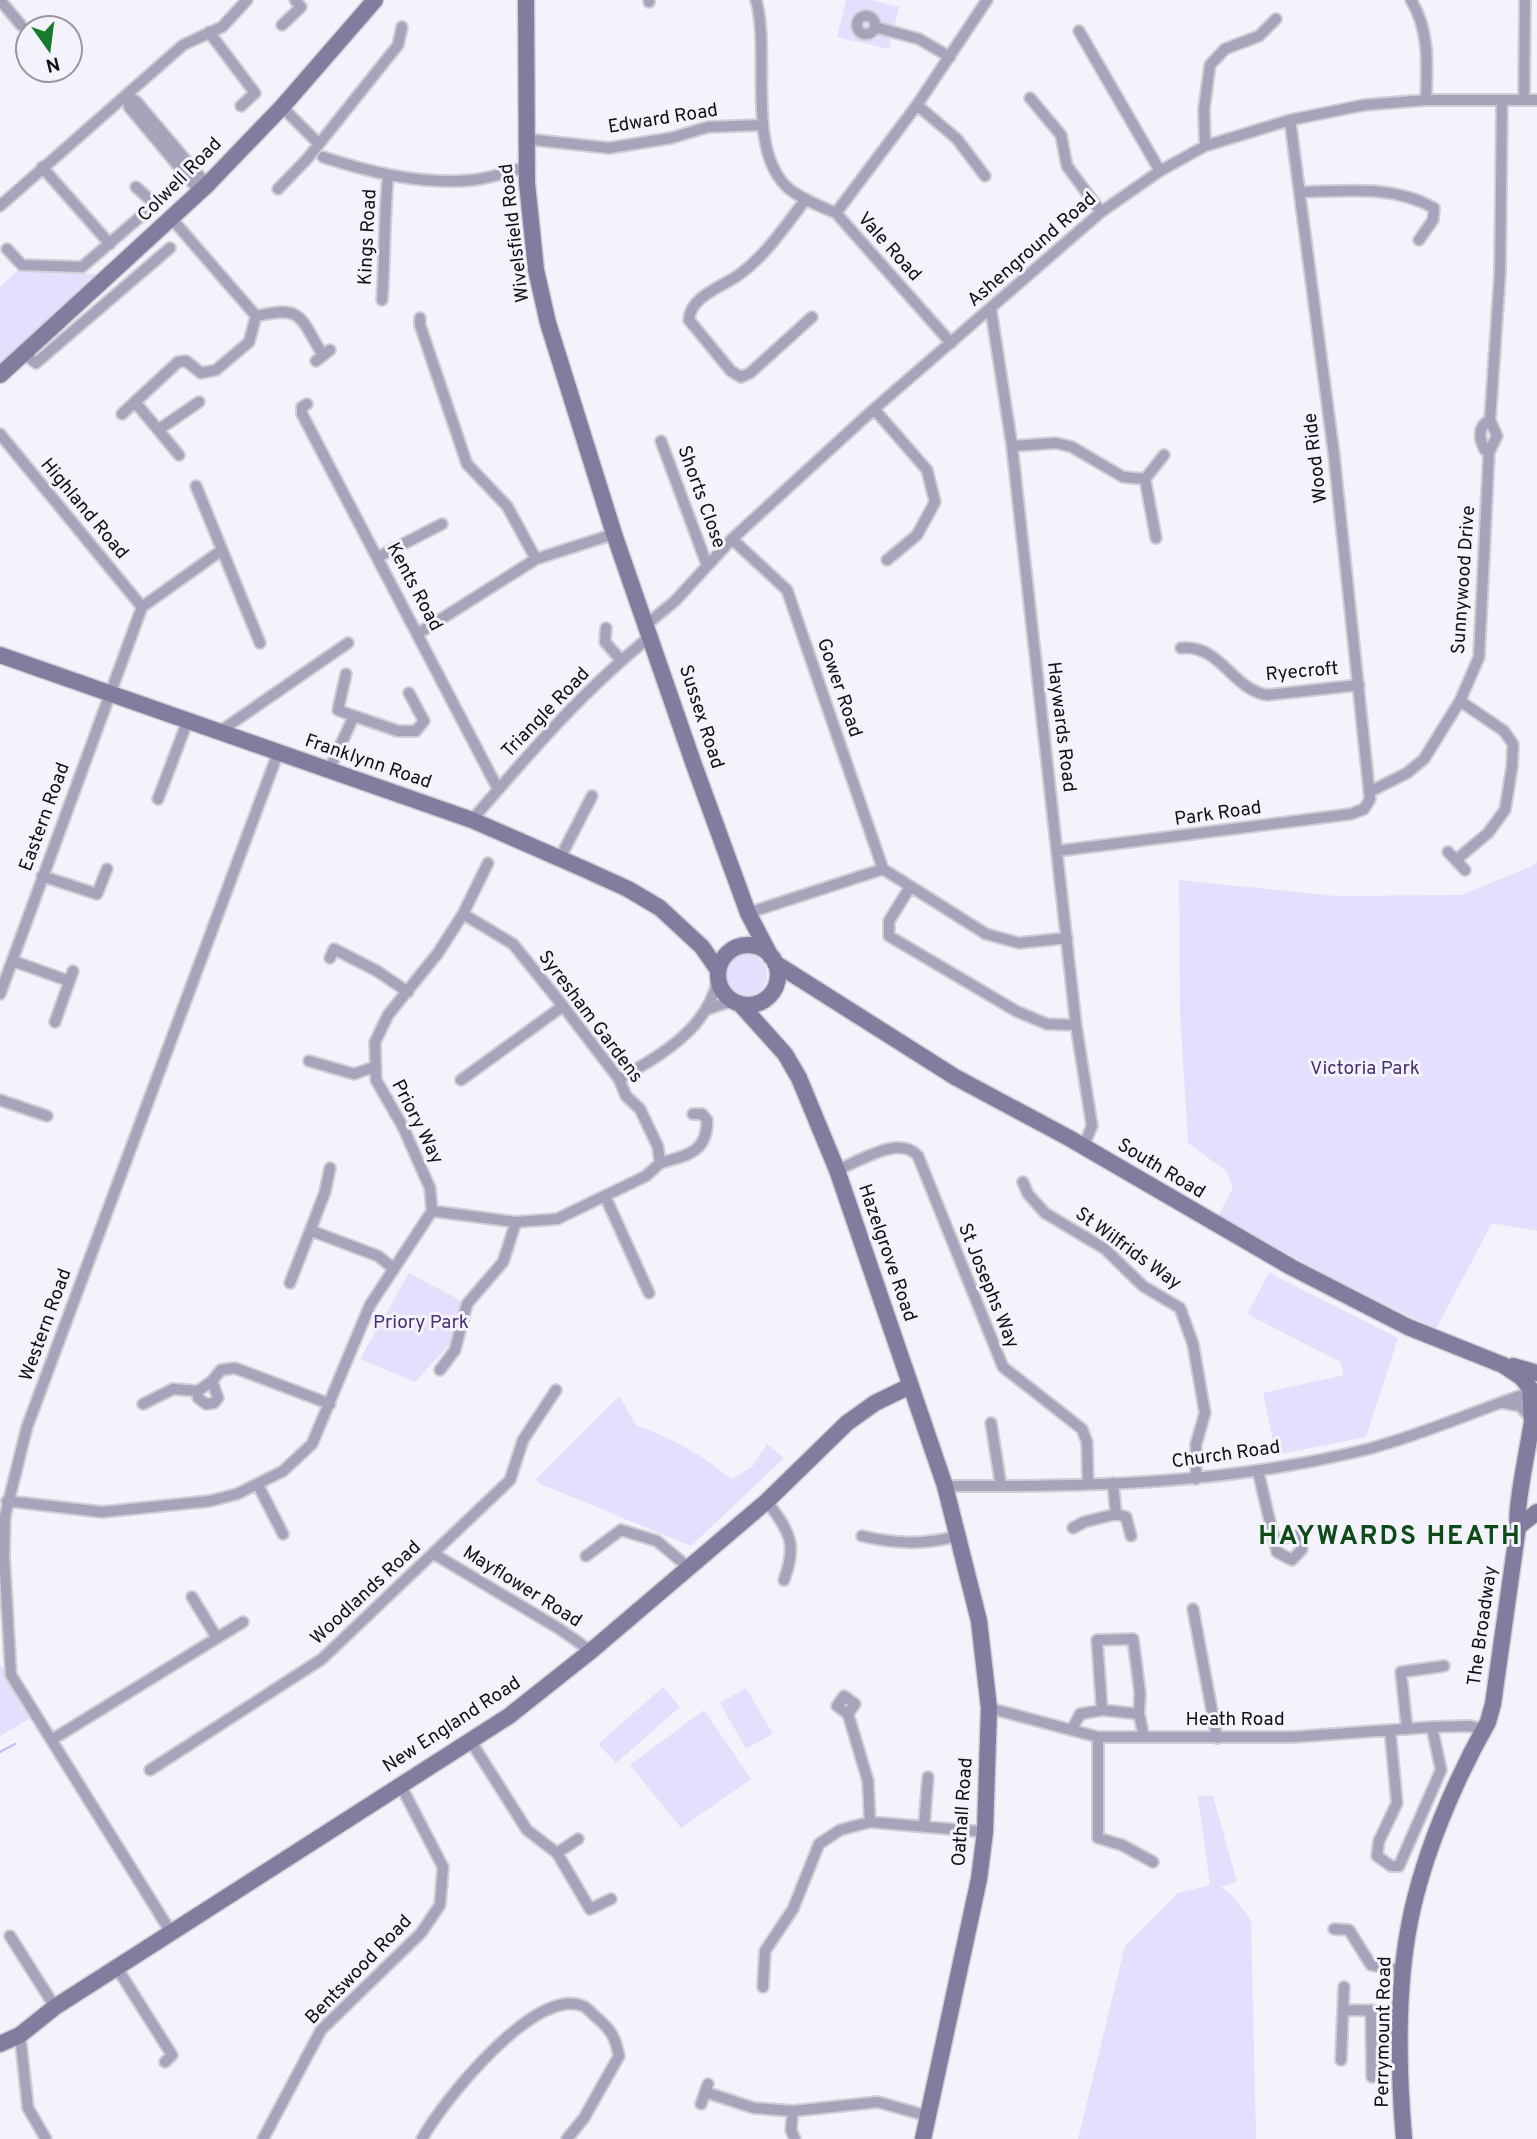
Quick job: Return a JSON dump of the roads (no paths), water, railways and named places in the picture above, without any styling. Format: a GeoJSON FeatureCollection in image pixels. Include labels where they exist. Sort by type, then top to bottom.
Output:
{"type":"FeatureCollection","features":[{"type":"Feature","properties":{"kind":"main road","name":"Colwell Road"},"geometry":{"type":"LineString","coordinates":[[0,375],[119,269],[203,188],[282,107],[375,0]]}},
{"type":"Feature","properties":{"kind":"main road","name":"Wivelsfield Road"},"geometry":{"type":"LineString","coordinates":[[526,0],[526,167],[536,270],[548,323],[614,534]]}},
{"type":"Feature","properties":{"kind":"main road","name":"Sussex Road"},"geometry":{"type":"LineString","coordinates":[[614,534],[748,913],[773,960]]}},
{"type":"Feature","properties":{"kind":"main road","name":"Franklynn Road"},"geometry":{"type":"LineString","coordinates":[[0,655],[472,820],[628,889],[660,908],[702,947],[718,974]]}},
{"type":"Feature","properties":{"kind":"main road"},"geometry":{"type":"LineString","coordinates":[[748,913],[747,929],[718,974],[720,988],[737,1003],[809,987]]}},
{"type":"Feature","properties":{"kind":"main road"},"geometry":{"type":"LineString","coordinates":[[702,947],[733,950],[756,947],[773,960],[770,994]]}},
{"type":"Feature","properties":{"kind":"main road","name":"South Road"},"geometry":{"type":"LineString","coordinates":[[773,960],[809,987],[1002,1105],[1083,1147],[1338,1292],[1432,1338],[1503,1365]]}},
{"type":"Feature","properties":{"kind":"main road","name":"Hazelgrove Road"},"geometry":{"type":"LineString","coordinates":[[770,994],[765,1017],[773,1041]]}},
{"type":"Feature","properties":{"kind":"main road","name":"Hazelgrove Road"},"geometry":{"type":"LineString","coordinates":[[737,1003],[785,1054],[799,1077],[837,1170],[944,1486]]}},
{"type":"Feature","properties":{"kind":"main road"},"geometry":{"type":"LineString","coordinates":[[1503,1365],[1519,1366],[1537,1373]]}},
{"type":"Feature","properties":{"kind":"main road"},"geometry":{"type":"LineString","coordinates":[[1503,1365],[1521,1377],[1534,1391]]}},
{"type":"Feature","properties":{"kind":"main road","name":"New England Road"},"geometry":{"type":"LineString","coordinates":[[0,2044],[20,2035],[55,2007],[509,1716],[591,1651],[767,1501],[847,1423],[876,1403],[910,1387]]}},
{"type":"Feature","properties":{"kind":"main road","name":"The Broadway"},"geometry":{"type":"LineString","coordinates":[[1483,1730],[1493,1704],[1518,1527],[1517,1507],[1523,1486],[1533,1416],[1534,1391]]}},
{"type":"Feature","properties":{"kind":"main road","name":"Oathall Road"},"geometry":{"type":"LineString","coordinates":[[923,2139],[979,1879],[985,1832],[989,1708],[979,1621],[944,1486]]}},
{"type":"Feature","properties":{"kind":"main road"},"geometry":{"type":"LineString","coordinates":[[1523,1486],[1526,1496],[1537,1502]]}},
{"type":"Feature","properties":{"kind":"main road"},"geometry":{"type":"LineString","coordinates":[[1518,1527],[1537,1511]]}},
{"type":"Feature","properties":{"kind":"main road","name":"Perrymount Road"},"geometry":{"type":"LineString","coordinates":[[1404,2139],[1401,2011],[1410,1921],[1432,1846],[1483,1730]]}},
{"type":"Feature","properties":{"kind":"street"},"geometry":{"type":"LineString","coordinates":[[0,0],[14,17]]}},
{"type":"Feature","properties":{"kind":"street"},"geometry":{"type":"LineString","coordinates":[[0,206],[183,45],[222,27],[247,0]]}},
{"type":"Feature","properties":{"kind":"street"},"geometry":{"type":"LineString","coordinates":[[282,25],[301,7],[295,0]]}},
{"type":"Feature","properties":{"kind":"street"},"geometry":{"type":"LineString","coordinates":[[756,0],[761,36],[763,125],[769,158],[787,187],[836,214]]}},
{"type":"Feature","properties":{"kind":"street","name":"Vale Road"},"geometry":{"type":"LineString","coordinates":[[951,343],[836,214],[918,105],[987,0]]}},
{"type":"Feature","properties":{"kind":"street"},"geometry":{"type":"LineString","coordinates":[[1411,0],[1420,16],[1427,40],[1426,100]]}},
{"type":"Feature","properties":{"kind":"street"},"geometry":{"type":"LineString","coordinates":[[1524,99],[1525,0]]}},
{"type":"Feature","properties":{"kind":"street"},"geometry":{"type":"LineString","coordinates":[[1205,146],[1204,109],[1210,65],[1225,49],[1259,36],[1276,19]]}},
{"type":"Feature","properties":{"kind":"street"},"geometry":{"type":"LineString","coordinates":[[278,189],[307,159],[398,45],[402,27]]}},
{"type":"Feature","properties":{"kind":"street"},"geometry":{"type":"LineString","coordinates":[[874,27],[919,39],[950,57]]}},
{"type":"Feature","properties":{"kind":"street"},"geometry":{"type":"LineString","coordinates":[[1079,31],[1160,172]]}},
{"type":"Feature","properties":{"kind":"street"},"geometry":{"type":"LineString","coordinates":[[209,32],[255,93],[241,106]]}},
{"type":"Feature","properties":{"kind":"street"},"geometry":{"type":"LineString","coordinates":[[127,96],[129,107],[203,188]]}},
{"type":"Feature","properties":{"kind":"street"},"geometry":{"type":"LineString","coordinates":[[1030,99],[1061,135],[1067,166],[1101,212]]}},
{"type":"Feature","properties":{"kind":"street","name":"Ashenground Road"},"geometry":{"type":"LineString","coordinates":[[649,630],[732,539],[874,409],[1101,212],[1160,172],[1205,146],[1290,120],[1364,105],[1426,100],[1537,100]]}},
{"type":"Feature","properties":{"kind":"street","name":"Sunnywood Drive"},"geometry":{"type":"LineString","coordinates":[[1369,792],[1407,773],[1423,760],[1460,701],[1479,657],[1489,452],[1497,436],[1490,420],[1500,273],[1502,100]]}},
{"type":"Feature","properties":{"kind":"street"},"geometry":{"type":"LineString","coordinates":[[918,105],[957,139],[985,176]]}},
{"type":"Feature","properties":{"kind":"street"},"geometry":{"type":"LineString","coordinates":[[282,107],[318,143]]}},
{"type":"Feature","properties":{"kind":"street","name":"Wood Ride"},"geometry":{"type":"LineString","coordinates":[[1290,120],[1302,192],[1369,792]]}},
{"type":"Feature","properties":{"kind":"street","name":"Edward Road"},"geometry":{"type":"LineString","coordinates":[[526,139],[609,148],[671,138],[708,127],[763,125]]}},
{"type":"Feature","properties":{"kind":"street"},"geometry":{"type":"LineString","coordinates":[[323,157],[388,176],[472,180],[526,167]]}},
{"type":"Feature","properties":{"kind":"street"},"geometry":{"type":"LineString","coordinates":[[42,167],[110,244]]}},
{"type":"Feature","properties":{"kind":"street","name":"Kings Road"},"geometry":{"type":"LineString","coordinates":[[382,300],[386,244],[383,233],[388,176]]}},
{"type":"Feature","properties":{"kind":"street"},"geometry":{"type":"LineString","coordinates":[[7,249],[22,265],[82,267],[155,205],[136,187]]}},
{"type":"Feature","properties":{"kind":"street"},"geometry":{"type":"LineString","coordinates":[[1302,192],[1375,190],[1418,199],[1434,208],[1433,220],[1419,240]]}},
{"type":"Feature","properties":{"kind":"street"},"geometry":{"type":"LineString","coordinates":[[806,199],[766,249],[741,273],[701,298],[689,313],[689,320],[732,371],[741,377],[750,373],[812,317]]}},
{"type":"Feature","properties":{"kind":"street"},"geometry":{"type":"LineString","coordinates":[[172,219],[256,316]]}},
{"type":"Feature","properties":{"kind":"street"},"geometry":{"type":"LineString","coordinates":[[23,353],[36,363],[170,248]]}},
{"type":"Feature","properties":{"kind":"street"},"geometry":{"type":"LineString","coordinates":[[119,269],[130,283]]}},
{"type":"Feature","properties":{"kind":"street"},"geometry":{"type":"LineString","coordinates":[[256,316],[285,309],[299,315],[323,355]]}},
{"type":"Feature","properties":{"kind":"street","name":"Haywards Road"},"geometry":{"type":"LineString","coordinates":[[991,310],[1012,446],[1076,1025],[1092,1126],[1083,1147]]}},
{"type":"Feature","properties":{"kind":"street"},"geometry":{"type":"LineString","coordinates":[[122,414],[178,362],[186,361],[201,373],[216,370],[250,342],[256,316]]}},
{"type":"Feature","properties":{"kind":"street"},"geometry":{"type":"LineString","coordinates":[[420,318],[420,325],[467,464],[508,506],[536,559]]}},
{"type":"Feature","properties":{"kind":"street"},"geometry":{"type":"LineString","coordinates":[[135,402],[179,455]]}},
{"type":"Feature","properties":{"kind":"street"},"geometry":{"type":"LineString","coordinates":[[158,430],[199,402]]}},
{"type":"Feature","properties":{"kind":"street","name":"Kents Road"},"geometry":{"type":"LineString","coordinates":[[307,404],[302,407],[302,414],[419,633],[498,789]]}},
{"type":"Feature","properties":{"kind":"street"},"geometry":{"type":"LineString","coordinates":[[874,409],[927,470],[935,502],[917,535],[887,560]]}},
{"type":"Feature","properties":{"kind":"street","name":"Sunnywood Drive"},"geometry":{"type":"LineString","coordinates":[[1489,452],[1485,450],[1480,436],[1481,429],[1490,420]]}},
{"type":"Feature","properties":{"kind":"street","name":"Highland Road"},"geometry":{"type":"LineString","coordinates":[[0,434],[142,607]]}},
{"type":"Feature","properties":{"kind":"street","name":"Shorts Close"},"geometry":{"type":"LineString","coordinates":[[661,440],[707,565]]}},
{"type":"Feature","properties":{"kind":"street"},"geometry":{"type":"LineString","coordinates":[[1012,446],[1065,445],[1123,477],[1145,479]]}},
{"type":"Feature","properties":{"kind":"street"},"geometry":{"type":"LineString","coordinates":[[1156,538],[1145,479],[1164,455]]}},
{"type":"Feature","properties":{"kind":"street"},"geometry":{"type":"LineString","coordinates":[[195,486],[260,643]]}},
{"type":"Feature","properties":{"kind":"street"},"geometry":{"type":"LineString","coordinates":[[378,557],[442,524]]}},
{"type":"Feature","properties":{"kind":"street"},"geometry":{"type":"LineString","coordinates":[[419,633],[536,559],[614,534]]}},
{"type":"Feature","properties":{"kind":"street","name":"Gower Road"},"geometry":{"type":"LineString","coordinates":[[732,539],[787,590],[883,869]]}},
{"type":"Feature","properties":{"kind":"street"},"geometry":{"type":"LineString","coordinates":[[142,607],[222,550]]}},
{"type":"Feature","properties":{"kind":"street","name":"Eastern Road"},"geometry":{"type":"LineString","coordinates":[[0,994],[142,607]]}},
{"type":"Feature","properties":{"kind":"street"},"geometry":{"type":"LineString","coordinates":[[606,628],[605,642],[621,660]]}},
{"type":"Feature","properties":{"kind":"street","name":"Triangle Road"},"geometry":{"type":"LineString","coordinates":[[472,820],[498,789],[649,630]]}},
{"type":"Feature","properties":{"kind":"street"},"geometry":{"type":"LineString","coordinates":[[219,732],[348,643]]}},
{"type":"Feature","properties":{"kind":"street","name":"Ryecroft"},"geometry":{"type":"LineString","coordinates":[[1181,648],[1196,646],[1214,656],[1254,693],[1268,695],[1359,685]]}},
{"type":"Feature","properties":{"kind":"street"},"geometry":{"type":"LineString","coordinates":[[346,674],[338,710],[398,731],[416,732],[424,722],[409,692]]}},
{"type":"Feature","properties":{"kind":"street"},"geometry":{"type":"LineString","coordinates":[[1460,701],[1504,731],[1513,744],[1505,810],[1488,833],[1452,856],[1465,870]]}},
{"type":"Feature","properties":{"kind":"street"},"geometry":{"type":"LineString","coordinates":[[330,770],[354,716]]}},
{"type":"Feature","properties":{"kind":"street"},"geometry":{"type":"LineString","coordinates":[[158,799],[188,720]]}},
{"type":"Feature","properties":{"kind":"street","name":"Western Road"},"geometry":{"type":"LineString","coordinates":[[172,1934],[11,1675],[3,1601],[7,1501],[27,1427],[278,753]]}},
{"type":"Feature","properties":{"kind":"street","name":"Park Road"},"geometry":{"type":"LineString","coordinates":[[1057,851],[1351,814],[1364,808],[1369,792]]}},
{"type":"Feature","properties":{"kind":"street"},"geometry":{"type":"LineString","coordinates":[[559,859],[592,796]]}},
{"type":"Feature","properties":{"kind":"street","name":"Priory Way"},"geometry":{"type":"LineString","coordinates":[[432,1210],[430,1188],[403,1127],[385,1100],[374,1068],[375,1042],[388,1015],[408,992],[463,915],[488,863]]}},
{"type":"Feature","properties":{"kind":"street"},"geometry":{"type":"LineString","coordinates":[[42,876],[97,894],[107,869]]}},
{"type":"Feature","properties":{"kind":"street"},"geometry":{"type":"LineString","coordinates":[[748,913],[883,869],[986,934],[1019,943],[1067,938]]}},
{"type":"Feature","properties":{"kind":"street"},"geometry":{"type":"LineString","coordinates":[[910,887],[888,921],[889,936],[1016,1011],[1047,1024],[1076,1025]]}},
{"type":"Feature","properties":{"kind":"street","name":"Syresham Gardens"},"geometry":{"type":"LineString","coordinates":[[463,915],[513,944],[563,1006],[619,1079],[626,1096],[640,1109],[658,1147],[660,1163]]}},
{"type":"Feature","properties":{"kind":"street"},"geometry":{"type":"LineString","coordinates":[[330,958],[334,949],[377,971],[408,992]]}},
{"type":"Feature","properties":{"kind":"street"},"geometry":{"type":"LineString","coordinates":[[13,961],[71,976],[55,1022]]}},
{"type":"Feature","properties":{"kind":"street"},"geometry":{"type":"LineString","coordinates":[[619,1079],[661,1055],[686,1035],[708,1009],[718,974]]}},
{"type":"Feature","properties":{"kind":"street"},"geometry":{"type":"LineString","coordinates":[[708,1009],[737,1003]]}},
{"type":"Feature","properties":{"kind":"street"},"geometry":{"type":"LineString","coordinates":[[461,1080],[563,1006]]}},
{"type":"Feature","properties":{"kind":"street"},"geometry":{"type":"LineString","coordinates":[[309,1061],[354,1074],[374,1068]]}},
{"type":"Feature","properties":{"kind":"street"},"geometry":{"type":"LineString","coordinates":[[0,1100],[47,1116]]}},
{"type":"Feature","properties":{"kind":"street"},"geometry":{"type":"LineString","coordinates":[[7,1501],[76,1511],[130,1511],[210,1501],[258,1485],[299,1459],[319,1432],[370,1305],[432,1210],[516,1222],[557,1219],[646,1177],[660,1163],[691,1156],[701,1146],[707,1120],[702,1114],[693,1114]]}},
{"type":"Feature","properties":{"kind":"street","name":"St Josephs Way"},"geometry":{"type":"LineString","coordinates":[[837,1170],[894,1147],[905,1147],[918,1156],[1003,1367],[1082,1429],[1087,1442],[1088,1482]]}},
{"type":"Feature","properties":{"kind":"street"},"geometry":{"type":"LineString","coordinates":[[290,1283],[312,1231],[330,1168]]}},
{"type":"Feature","properties":{"kind":"street","name":"St Wilfrids Way"},"geometry":{"type":"LineString","coordinates":[[1023,1182],[1028,1194],[1045,1213],[1105,1249],[1143,1286],[1181,1308],[1193,1344],[1205,1413],[1196,1444],[1196,1479]]}},
{"type":"Feature","properties":{"kind":"street"},"geometry":{"type":"LineString","coordinates":[[605,1196],[649,1293]]}},
{"type":"Feature","properties":{"kind":"street"},"geometry":{"type":"LineString","coordinates":[[440,1370],[455,1350],[467,1304],[503,1262],[516,1222]]}},
{"type":"Feature","properties":{"kind":"street"},"geometry":{"type":"LineString","coordinates":[[312,1231],[378,1256],[394,1269]]}},
{"type":"Feature","properties":{"kind":"street"},"geometry":{"type":"LineString","coordinates":[[143,1404],[173,1389],[198,1391],[221,1370],[235,1368],[330,1404]]}},
{"type":"Feature","properties":{"kind":"street"},"geometry":{"type":"LineString","coordinates":[[198,1391],[200,1401],[214,1403],[217,1391],[212,1381]]}},
{"type":"Feature","properties":{"kind":"street","name":"Woodlands Road"},"geometry":{"type":"LineString","coordinates":[[150,1770],[322,1658],[510,1480],[523,1440],[556,1390]]}},
{"type":"Feature","properties":{"kind":"street","name":"Church Road"},"geometry":{"type":"LineString","coordinates":[[944,1486],[1113,1483],[1196,1479],[1258,1471],[1377,1446],[1534,1391]]}},
{"type":"Feature","properties":{"kind":"street"},"geometry":{"type":"LineString","coordinates":[[1504,1403],[1520,1406],[1533,1416]]}},
{"type":"Feature","properties":{"kind":"street"},"geometry":{"type":"LineString","coordinates":[[990,1423],[1001,1486]]}},
{"type":"Feature","properties":{"kind":"street"},"geometry":{"type":"LineString","coordinates":[[1258,1471],[1275,1541]]}},
{"type":"Feature","properties":{"kind":"street"},"geometry":{"type":"LineString","coordinates":[[1113,1483],[1116,1514]]}},
{"type":"Feature","properties":{"kind":"street"},"geometry":{"type":"LineString","coordinates":[[258,1485],[283,1534]]}},
{"type":"Feature","properties":{"kind":"street"},"geometry":{"type":"LineString","coordinates":[[767,1501],[789,1532],[792,1557],[784,1580]]}},
{"type":"Feature","properties":{"kind":"street"},"geometry":{"type":"LineString","coordinates":[[1073,1528],[1084,1522],[1116,1514],[1126,1517],[1131,1536]]}},
{"type":"Feature","properties":{"kind":"street"},"geometry":{"type":"LineString","coordinates":[[586,1556],[621,1530],[657,1541],[689,1568]]}},
{"type":"Feature","properties":{"kind":"street"},"geometry":{"type":"LineString","coordinates":[[862,1536],[891,1543],[923,1544],[957,1536]]}},
{"type":"Feature","properties":{"kind":"street","name":"Mayflower Road"},"geometry":{"type":"LineString","coordinates":[[434,1553],[591,1651]]}},
{"type":"Feature","properties":{"kind":"street"},"geometry":{"type":"LineString","coordinates":[[192,1597],[217,1638]]}},
{"type":"Feature","properties":{"kind":"street"},"geometry":{"type":"LineString","coordinates":[[1193,1609],[1217,1738]]}},
{"type":"Feature","properties":{"kind":"street"},"geometry":{"type":"LineString","coordinates":[[53,1739],[243,1622]]}},
{"type":"Feature","properties":{"kind":"street"},"geometry":{"type":"LineString","coordinates":[[1102,1710],[1097,1640],[1133,1639],[1140,1693],[1139,1714],[1144,1737]]}},
{"type":"Feature","properties":{"kind":"street"},"geometry":{"type":"LineString","coordinates":[[1407,1729],[1401,1672],[1444,1666]]}},
{"type":"Feature","properties":{"kind":"street","name":"Heath Road"},"geometry":{"type":"LineString","coordinates":[[989,1708],[1098,1737],[1293,1737],[1468,1726],[1483,1730]]}},
{"type":"Feature","properties":{"kind":"street"},"geometry":{"type":"LineString","coordinates":[[1072,1729],[1080,1714],[1102,1710],[1139,1714]]}},
{"type":"Feature","properties":{"kind":"street"},"geometry":{"type":"LineString","coordinates":[[848,1714],[867,1781],[870,1822]]}},
{"type":"Feature","properties":{"kind":"street"},"geometry":{"type":"LineString","coordinates":[[1390,1730],[1397,1803],[1379,1841],[1377,1856],[1391,1866],[1399,1866],[1441,1770],[1432,1727]]}},
{"type":"Feature","properties":{"kind":"street"},"geometry":{"type":"LineString","coordinates":[[1098,1737],[1098,1838],[1122,1845],[1153,1862]]}},
{"type":"Feature","properties":{"kind":"street"},"geometry":{"type":"LineString","coordinates":[[470,1740],[516,1804],[527,1830],[556,1853],[590,1909],[611,1899]]}},
{"type":"Feature","properties":{"kind":"street"},"geometry":{"type":"LineString","coordinates":[[923,1827],[928,1777]]}},
{"type":"Feature","properties":{"kind":"street","name":"Bentswood Road"},"geometry":{"type":"LineString","coordinates":[[263,2139],[321,2030],[421,1933],[440,1905],[443,1867],[400,1784]]}},
{"type":"Feature","properties":{"kind":"street"},"geometry":{"type":"LineString","coordinates":[[763,1987],[761,1963],[765,1951],[793,1909],[818,1844],[839,1830],[870,1822],[985,1832]]}},
{"type":"Feature","properties":{"kind":"street"},"geometry":{"type":"LineString","coordinates":[[556,1853],[578,1839]]}},
{"type":"Feature","properties":{"kind":"street"},"geometry":{"type":"LineString","coordinates":[[1334,1929],[1349,1930],[1371,1965],[1404,1970]]}},
{"type":"Feature","properties":{"kind":"street"},"geometry":{"type":"LineString","coordinates":[[10,1936],[55,2007]]}},
{"type":"Feature","properties":{"kind":"street"},"geometry":{"type":"LineString","coordinates":[[117,1968],[173,2058]]}},
{"type":"Feature","properties":{"kind":"street"},"geometry":{"type":"LineString","coordinates":[[1341,2060],[1344,1987]]}},
{"type":"Feature","properties":{"kind":"street"},"geometry":{"type":"LineString","coordinates":[[422,2139],[436,2113],[485,2056],[533,2018],[556,2006],[583,2006],[615,2033],[620,2056],[584,2118],[567,2139]]}},
{"type":"Feature","properties":{"kind":"street"},"geometry":{"type":"LineString","coordinates":[[1343,2010],[1401,2011]]}},
{"type":"Feature","properties":{"kind":"street"},"geometry":{"type":"LineString","coordinates":[[1371,2010],[1372,2077]]}},
{"type":"Feature","properties":{"kind":"street"},"geometry":{"type":"LineString","coordinates":[[20,2035],[28,2108],[46,2139]]}},
{"type":"Feature","properties":{"kind":"street"},"geometry":{"type":"LineString","coordinates":[[701,2104],[706,2088],[754,2108],[793,2111],[878,2102],[928,2116]]}},
{"type":"Feature","properties":{"kind":"street"},"geometry":{"type":"LineString","coordinates":[[793,2111],[791,2130],[795,2139]]}},
{"type":"Feature","properties":{"kind":"waterway"},"geometry":{"type":"LineString","coordinates":[[0,1752],[15,1744]]}},
{"type":"Feature","properties":{"kind":"district","name":"HAYWARDS HEATH"},"geometry":{"type":"Point","coordinates":[1390,1537]}},
{"type":"Feature","properties":{"kind":"park label","name":"Victoria Park"},"geometry":{"type":"Point","coordinates":[1365,1069]}},
{"type":"Feature","properties":{"kind":"park label","name":"Priory Park"},"geometry":{"type":"Point","coordinates":[421,1323]}}]}
